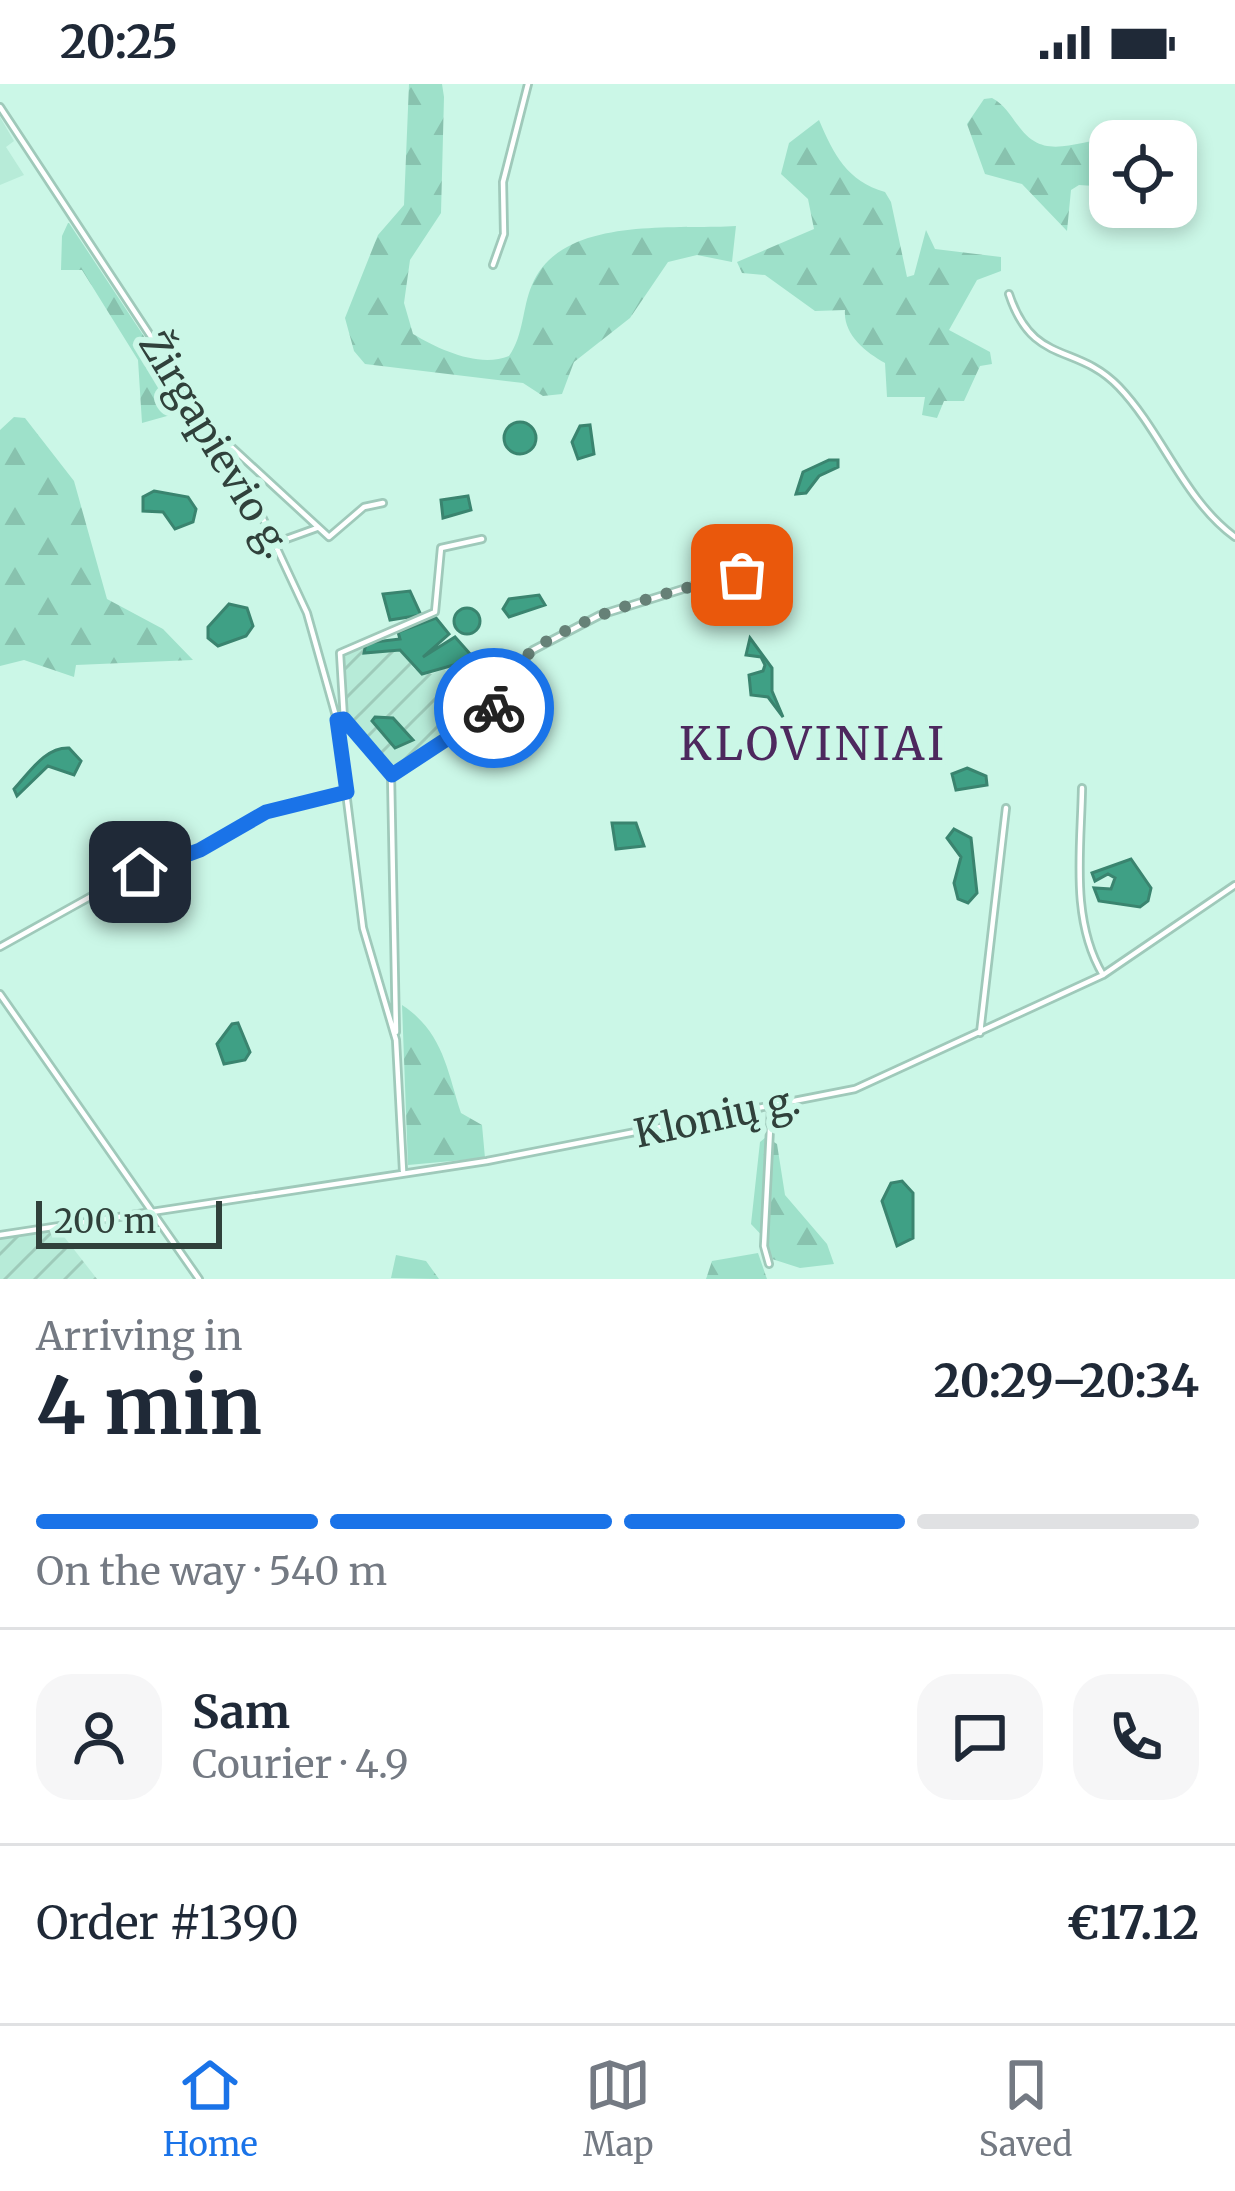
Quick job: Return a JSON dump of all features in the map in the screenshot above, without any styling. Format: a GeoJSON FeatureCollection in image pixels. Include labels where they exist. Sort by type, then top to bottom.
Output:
{"type":"FeatureCollection","features":[{"type":"Feature","properties":{"kind":"street"},"geometry":{"type":"LineString","coordinates":[[493,265],[504,234],[503,182],[528,84]]}},
{"type":"Feature","properties":{"kind":"street","name":"Žirgapievio g."},"geometry":{"type":"LineString","coordinates":[[0,106],[244,478],[278,542],[314,635],[340,719],[357,893],[379,994],[396,1040],[403,1171]]}},
{"type":"Feature","properties":{"kind":"street"},"geometry":{"type":"LineString","coordinates":[[1009,294],[1023,330],[1035,341],[1118,386],[1214,518],[1235,536]]}},
{"type":"Feature","properties":{"kind":"street"},"geometry":{"type":"LineString","coordinates":[[227,443],[316,528],[334,537],[364,507],[383,503]]}},
{"type":"Feature","properties":{"kind":"street"},"geometry":{"type":"LineString","coordinates":[[278,542],[316,528]]}},
{"type":"Feature","properties":{"kind":"street"},"geometry":{"type":"LineString","coordinates":[[396,1040],[392,775],[340,719],[340,653],[435,612],[441,548],[482,539]]}},
{"type":"Feature","properties":{"kind":"street"},"geometry":{"type":"LineString","coordinates":[[392,775],[489,714],[508,677],[533,650],[600,615],[699,584],[787,566]]}},
{"type":"Feature","properties":{"kind":"street"},"geometry":{"type":"LineString","coordinates":[[1082,788],[1082,916],[1092,956],[1103,975]]}},
{"type":"Feature","properties":{"kind":"street"},"geometry":{"type":"LineString","coordinates":[[0,947],[115,883],[200,850],[266,812],[347,792]]}},
{"type":"Feature","properties":{"kind":"street"},"geometry":{"type":"LineString","coordinates":[[980,1034],[1006,808]]}},
{"type":"Feature","properties":{"kind":"street","name":"Klonių g."},"geometry":{"type":"LineString","coordinates":[[0,1235],[487,1161],[855,1089],[1103,975],[1235,885]]}},
{"type":"Feature","properties":{"kind":"street"},"geometry":{"type":"LineString","coordinates":[[379,994],[398,990]]}},
{"type":"Feature","properties":{"kind":"street"},"geometry":{"type":"LineString","coordinates":[[0,994],[199,1279]]}},
{"type":"Feature","properties":{"kind":"street"},"geometry":{"type":"LineString","coordinates":[[770,1264],[764,1246],[771,1106]]}},
{"type":"Feature","properties":{"kind":"shaded area"},"geometry":{"type":"Polygon","coordinates":[[[0,117],[14,141],[6,147],[24,175],[0,185],[0,117]]]}},
{"type":"Feature","properties":{"kind":"shaded area"},"geometry":{"type":"Polygon","coordinates":[[[520,422],[531,427],[536,438],[531,449],[520,454],[509,449],[504,438],[509,427],[520,422]]]}},
{"type":"Feature","properties":{"kind":"shaded area"},"geometry":{"type":"Polygon","coordinates":[[[590,425],[594,454],[578,459],[572,442],[580,426],[590,425]]]}},
{"type":"Feature","properties":{"kind":"shaded area"},"geometry":{"type":"Polygon","coordinates":[[[838,460],[838,467],[819,476],[806,493],[796,494],[803,472],[838,460]]]}},
{"type":"Feature","properties":{"kind":"shaded area"},"geometry":{"type":"Polygon","coordinates":[[[154,491],[188,497],[196,509],[193,522],[175,529],[163,512],[143,511],[143,497],[154,491]]]}},
{"type":"Feature","properties":{"kind":"shaded area"},"geometry":{"type":"Polygon","coordinates":[[[468,496],[471,510],[443,518],[441,500],[468,496]]]}},
{"type":"Feature","properties":{"kind":"shaded area"},"geometry":{"type":"Polygon","coordinates":[[[410,591],[421,615],[390,620],[383,594],[410,591]]]}},
{"type":"Feature","properties":{"kind":"shaded area"},"geometry":{"type":"Polygon","coordinates":[[[539,595],[545,605],[509,617],[503,609],[509,599],[539,595]]]}},
{"type":"Feature","properties":{"kind":"shaded area"},"geometry":{"type":"Polygon","coordinates":[[[229,604],[247,608],[253,626],[246,636],[218,646],[208,638],[208,627],[229,604]]]}},
{"type":"Feature","properties":{"kind":"shaded area"},"geometry":{"type":"Polygon","coordinates":[[[467,608],[480,621],[467,634],[454,621],[467,608]]]}},
{"type":"Feature","properties":{"kind":"shaded area"},"geometry":{"type":"Polygon","coordinates":[[[436,618],[449,634],[423,657],[455,637],[471,655],[468,661],[422,674],[400,650],[364,653],[366,643],[400,639],[398,632],[436,618]]]}},
{"type":"Feature","properties":{"kind":"shaded area"},"geometry":{"type":"Polygon","coordinates":[[[750,638],[772,668],[772,691],[783,717],[768,697],[751,695],[749,675],[763,671],[765,665],[761,657],[746,655],[750,638]]]}},
{"type":"Feature","properties":{"kind":"shaded area"},"geometry":{"type":"Polygon","coordinates":[[[363,645],[365,653],[401,650],[414,669],[432,674],[444,668],[475,719],[408,764],[389,765],[346,713],[344,654],[363,645]]]}},
{"type":"Feature","properties":{"kind":"shaded area"},"geometry":{"type":"Polygon","coordinates":[[[393,718],[413,740],[395,748],[372,721],[393,718]]]}},
{"type":"Feature","properties":{"kind":"shaded area"},"geometry":{"type":"Polygon","coordinates":[[[69,748],[81,761],[74,775],[48,766],[17,796],[14,789],[38,762],[69,748]]]}},
{"type":"Feature","properties":{"kind":"shaded area"},"geometry":{"type":"Polygon","coordinates":[[[967,768],[986,776],[987,785],[956,790],[952,774],[967,768]]]}},
{"type":"Feature","properties":{"kind":"shaded area"},"geometry":{"type":"Polygon","coordinates":[[[612,823],[636,823],[644,846],[616,849],[612,823]]]}},
{"type":"Feature","properties":{"kind":"shaded area"},"geometry":{"type":"Polygon","coordinates":[[[954,829],[971,838],[977,893],[968,903],[958,899],[954,883],[961,857],[947,838],[954,829]]]}},
{"type":"Feature","properties":{"kind":"shaded area"},"geometry":{"type":"Polygon","coordinates":[[[1131,859],[1151,888],[1148,901],[1140,907],[1099,901],[1094,888],[1111,889],[1115,878],[1108,874],[1095,881],[1092,873],[1131,859]]]}},
{"type":"Feature","properties":{"kind":"shaded area"},"geometry":{"type":"Polygon","coordinates":[[[238,1023],[250,1052],[245,1060],[224,1064],[217,1044],[238,1023]]]}},
{"type":"Feature","properties":{"kind":"shaded area"},"geometry":{"type":"Polygon","coordinates":[[[902,1181],[913,1193],[913,1238],[897,1246],[882,1201],[891,1183],[902,1181]]]}},
{"type":"Feature","properties":{"kind":"shaded area"},"geometry":{"type":"Polygon","coordinates":[[[58,1229],[97,1279],[0,1279],[0,1238],[58,1229]]]}},
{"type":"Feature","properties":{"kind":"green space"},"geometry":{"type":"Polygon","coordinates":[[[409,84],[442,84],[444,97],[441,213],[410,260],[404,303],[413,334],[473,359],[509,356],[532,285],[547,263],[567,247],[593,237],[652,228],[736,226],[732,262],[697,255],[668,262],[630,318],[574,362],[562,394],[543,396],[523,383],[365,364],[354,351],[345,318],[378,235],[404,205],[409,84]]]}},
{"type":"Feature","properties":{"kind":"green space"},"geometry":{"type":"Polygon","coordinates":[[[992,98],[1004,107],[1034,141],[1055,147],[1089,142],[1089,186],[1071,190],[1067,231],[1022,184],[985,174],[967,124],[984,99],[992,98]]]}},
{"type":"Feature","properties":{"kind":"green space"},"geometry":{"type":"Polygon","coordinates":[[[819,120],[843,165],[861,181],[885,192],[891,202],[907,277],[914,275],[926,230],[935,249],[1001,257],[1001,271],[977,280],[949,330],[990,352],[992,364],[980,366],[964,401],[944,401],[937,418],[922,415],[925,397],[887,397],[885,363],[857,341],[845,310],[815,311],[765,275],[742,273],[737,262],[814,229],[808,199],[781,174],[789,143],[819,120]]]}},
{"type":"Feature","properties":{"kind":"green space"},"geometry":{"type":"Polygon","coordinates":[[[68,223],[192,409],[142,423],[138,360],[82,270],[61,270],[62,236],[68,223]]]}},
{"type":"Feature","properties":{"kind":"green space"},"geometry":{"type":"Polygon","coordinates":[[[14,417],[25,418],[74,481],[107,599],[163,629],[193,660],[76,665],[74,677],[24,660],[0,666],[0,430],[14,417]]]}},
{"type":"Feature","properties":{"kind":"green space"},"geometry":{"type":"Polygon","coordinates":[[[402,1005],[435,1040],[461,1113],[482,1125],[485,1158],[408,1165],[402,1005]]]}},
{"type":"Feature","properties":{"kind":"green space"},"geometry":{"type":"Polygon","coordinates":[[[766,1137],[777,1144],[785,1195],[827,1244],[834,1264],[800,1268],[772,1259],[766,1240],[751,1224],[760,1142],[766,1137]]]}},
{"type":"Feature","properties":{"kind":"green space"},"geometry":{"type":"Polygon","coordinates":[[[758,1253],[767,1279],[706,1279],[712,1261],[758,1253]]]}},
{"type":"Feature","properties":{"kind":"green space"},"geometry":{"type":"Polygon","coordinates":[[[396,1255],[426,1261],[439,1279],[391,1278],[396,1255]]]}},
{"type":"Feature","properties":{"kind":"way so far"},"geometry":{"type":"LineString","coordinates":[[494,708],[508,677],[533,650],[600,615],[742,575]]}},
{"type":"Feature","properties":{"kind":"district","name":"KLOVINIAI"},"geometry":{"type":"Point","coordinates":[813,744]}},
{"type":"Feature","properties":{"kind":"route"},"geometry":{"type":"LineString","coordinates":[[140,872],[200,850],[266,812],[347,792],[337,720],[344,719],[363,736],[392,775],[494,708]]}}]}
